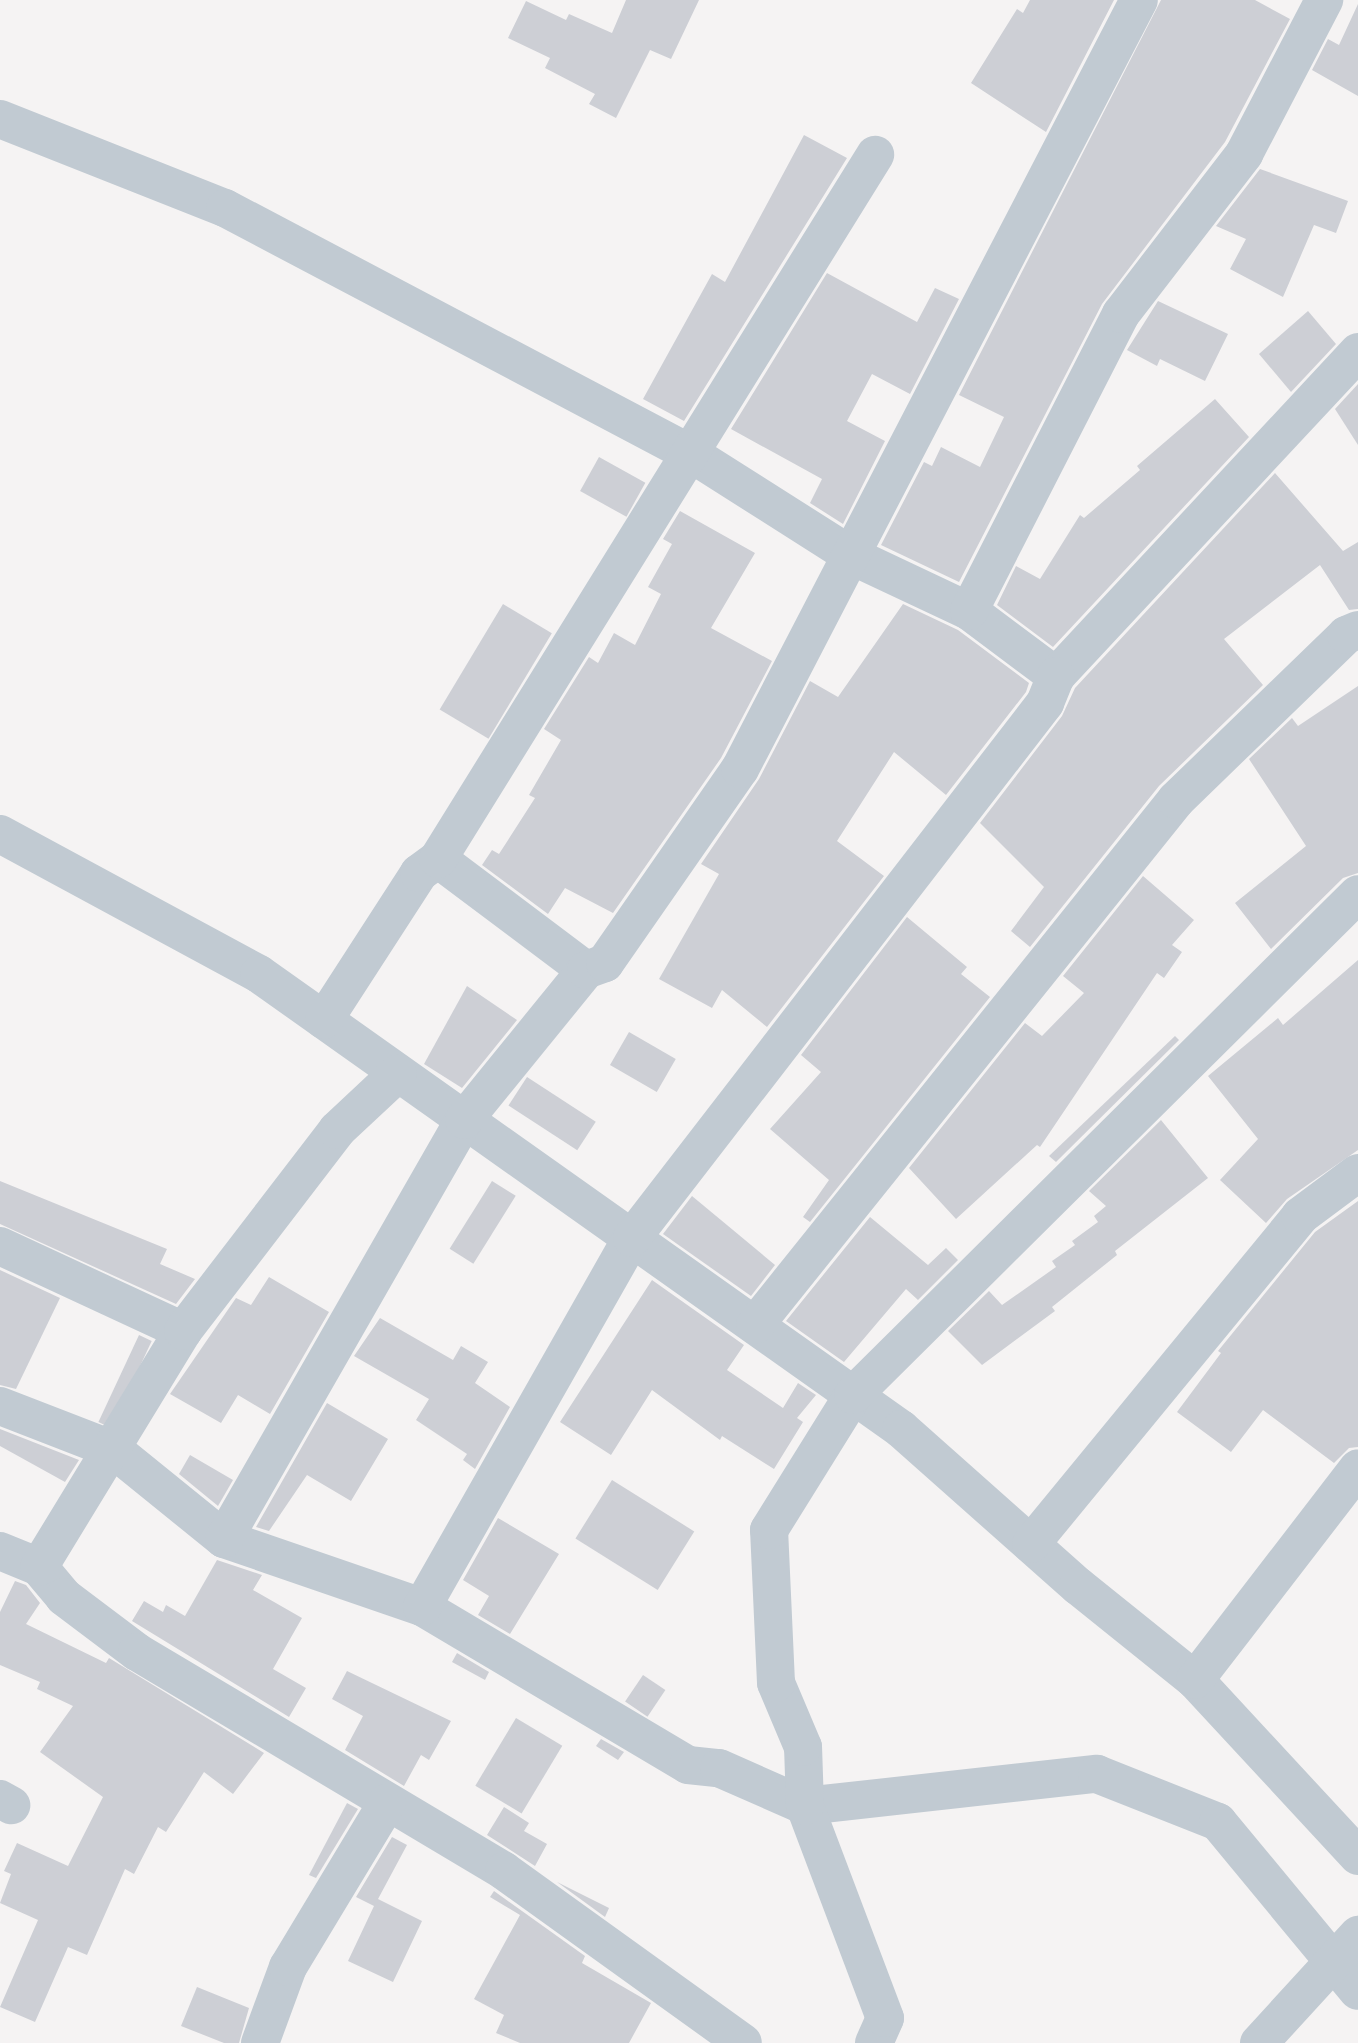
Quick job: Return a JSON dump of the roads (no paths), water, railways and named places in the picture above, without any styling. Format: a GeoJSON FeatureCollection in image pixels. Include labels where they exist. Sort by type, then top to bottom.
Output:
{"type":"FeatureCollection","features":[{"type":"Feature","properties":{"kind":"street"},"geometry":{"type":"LineString","coordinates":[[224,1539],[464,1120],[586,970],[605,963],[740,769],[854,557],[1139,0]]}},
{"type":"Feature","properties":{"kind":"street"},"geometry":{"type":"LineString","coordinates":[[969,611],[1121,314],[1244,154],[1324,0]]}},
{"type":"Feature","properties":{"kind":"street"},"geometry":{"type":"LineString","coordinates":[[0,119],[225,208],[693,455],[854,557],[969,611],[1056,676]]}},
{"type":"Feature","properties":{"kind":"street"},"geometry":{"type":"LineString","coordinates":[[324,1020],[419,873],[438,859],[693,455],[875,155]]}},
{"type":"Feature","properties":{"kind":"street"},"geometry":{"type":"LineString","coordinates":[[422,1607],[632,1238],[1045,703],[1056,676],[1358,352]]}},
{"type":"Feature","properties":{"kind":"street"},"geometry":{"type":"LineString","coordinates":[[755,1325],[1176,800],[1346,635],[1358,630]]}},
{"type":"Feature","properties":{"kind":"street"},"geometry":{"type":"LineString","coordinates":[[0,834],[259,974],[901,1429],[1031,1544],[1195,1680],[1351,1834]]}},
{"type":"Feature","properties":{"kind":"street"},"geometry":{"type":"LineString","coordinates":[[438,859],[586,970]]}},
{"type":"Feature","properties":{"kind":"street"},"geometry":{"type":"LineString","coordinates":[[874,2043],[885,2018],[805,1806],[803,1747],[776,1683],[769,1530],[853,1395],[1358,894]]}},
{"type":"Feature","properties":{"kind":"street"},"geometry":{"type":"LineString","coordinates":[[39,1567],[114,1450],[183,1331],[337,1130],[398,1073]]}},
{"type":"Feature","properties":{"kind":"street"},"geometry":{"type":"LineString","coordinates":[[1031,1544],[1300,1216],[1358,1173]]}},
{"type":"Feature","properties":{"kind":"street"},"geometry":{"type":"LineString","coordinates":[[0,1246],[183,1331]]}},
{"type":"Feature","properties":{"kind":"street"},"geometry":{"type":"LineString","coordinates":[[0,1406],[114,1450],[224,1539],[422,1607],[688,1765],[719,1768],[805,1806],[1097,1774],[1219,1822],[1346,1948],[1358,1991]]}},
{"type":"Feature","properties":{"kind":"street"},"geometry":{"type":"LineString","coordinates":[[1195,1680],[1358,1468]]}},
{"type":"Feature","properties":{"kind":"street"},"geometry":{"type":"LineString","coordinates":[[0,1551],[39,1567],[64,1597],[137,1653],[504,1871],[743,2043]]}},
{"type":"Feature","properties":{"kind":"street"},"geometry":{"type":"LineString","coordinates":[[261,2043],[288,1967],[387,1802]]}},
{"type":"Feature","properties":{"kind":"street"},"geometry":{"type":"LineString","coordinates":[[1259,2043],[1346,1948]]}}]}
